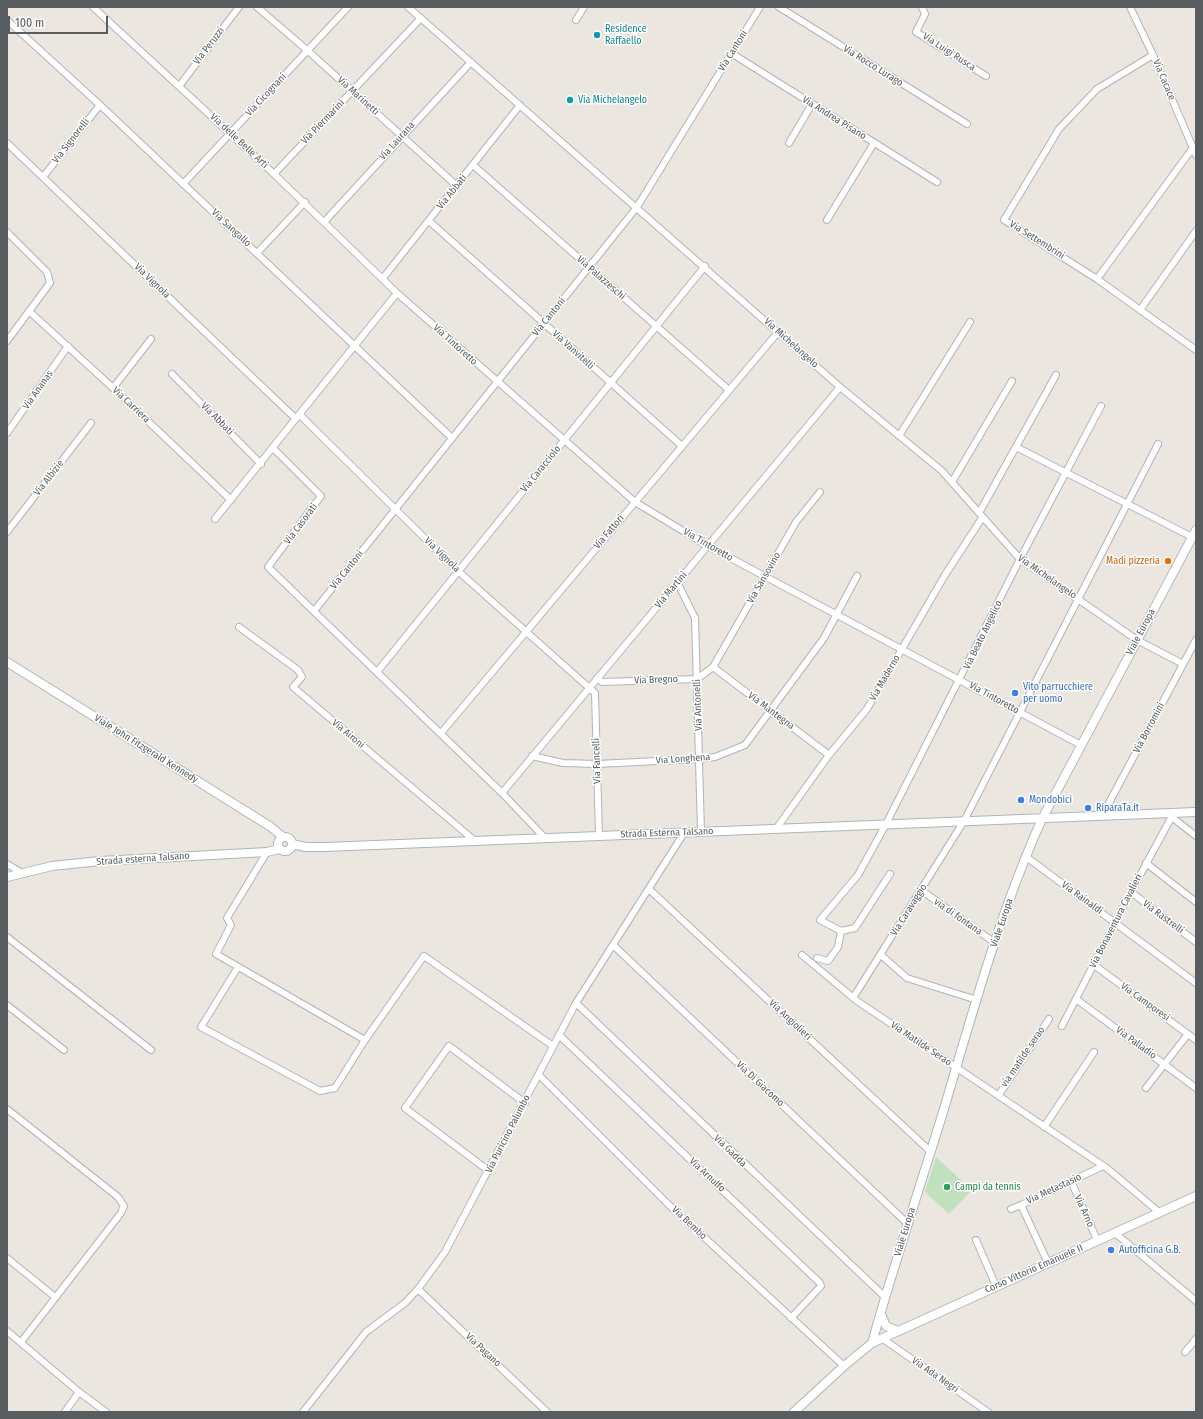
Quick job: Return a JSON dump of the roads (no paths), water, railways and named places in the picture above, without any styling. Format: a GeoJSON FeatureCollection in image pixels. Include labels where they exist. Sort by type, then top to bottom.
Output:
{"type":"FeatureCollection","features":[{"type":"Feature","properties":{"kind":"street","name":"Via delle Belle Arti"},"geometry":{"type":"LineString","coordinates":[[93,7],[180,85],[325,221],[383,278]]}},
{"type":"Feature","properties":{"kind":"street","name":"Via Peruzzi"},"geometry":{"type":"LineString","coordinates":[[180,85],[239,7]]}},
{"type":"Feature","properties":{"kind":"street","name":"Via Marinetti"},"geometry":{"type":"LineString","coordinates":[[257,7],[353,91],[457,186]]}},
{"type":"Feature","properties":{"kind":"street","name":"Via Cicognani"},"geometry":{"type":"LineString","coordinates":[[184,184],[348,7]]}},
{"type":"Feature","properties":{"kind":"street","name":"Via Michelangelo"},"geometry":{"type":"LineString","coordinates":[[408,7],[779,331],[840,387],[952,482],[980,516],[1020,559],[1137,640],[1183,664]]}},
{"type":"Feature","properties":{"kind":"street"},"geometry":{"type":"LineString","coordinates":[[576,20],[584,7]]}},
{"type":"Feature","properties":{"kind":"street","name":"Via Cantoni"},"geometry":{"type":"LineString","coordinates":[[314,611],[637,207],[760,7]]}},
{"type":"Feature","properties":{"kind":"street","name":"Via Rocco Lurago"},"geometry":{"type":"LineString","coordinates":[[779,7],[967,124]]}},
{"type":"Feature","properties":{"kind":"street","name":"Via Luigi Rusca"},"geometry":{"type":"LineString","coordinates":[[922,7],[925,14],[916,28],[916,32],[986,76]]}},
{"type":"Feature","properties":{"kind":"street","name":"Via Cacace"},"geometry":{"type":"LineString","coordinates":[[1130,7],[1153,55],[1194,152]]}},
{"type":"Feature","properties":{"kind":"street","name":"Via Piermarini"},"geometry":{"type":"LineString","coordinates":[[274,174],[421,18]]}},
{"type":"Feature","properties":{"kind":"street","name":"Via Sangallo"},"geometry":{"type":"LineString","coordinates":[[7,20],[100,105],[452,438]]}},
{"type":"Feature","properties":{"kind":"street","name":"Via Andrea Pisano"},"geometry":{"type":"LineString","coordinates":[[731,53],[937,182]]}},
{"type":"Feature","properties":{"kind":"street","name":"Via Settembrini"},"geometry":{"type":"LineString","coordinates":[[1153,55],[1097,89],[1059,129],[1004,220],[1097,278],[1196,350]]}},
{"type":"Feature","properties":{"kind":"street","name":"Via Laurana"},"geometry":{"type":"LineString","coordinates":[[325,221],[471,62]]}},
{"type":"Feature","properties":{"kind":"street"},"geometry":{"type":"LineString","coordinates":[[789,143],[812,104]]}},
{"type":"Feature","properties":{"kind":"street","name":"Via Signorelli"},"geometry":{"type":"LineString","coordinates":[[42,177],[100,105]]}},
{"type":"Feature","properties":{"kind":"street","name":"Via Abbati"},"geometry":{"type":"LineString","coordinates":[[383,278],[520,105]]}},
{"type":"Feature","properties":{"kind":"street","name":"Via Vignola"},"geometry":{"type":"LineString","coordinates":[[7,143],[396,510],[458,571],[589,687]]}},
{"type":"Feature","properties":{"kind":"street"},"geometry":{"type":"LineString","coordinates":[[828,220],[874,143]]}},
{"type":"Feature","properties":{"kind":"street"},"geometry":{"type":"LineString","coordinates":[[1097,278],[1194,152]]}},
{"type":"Feature","properties":{"kind":"street","name":"Via Palazzeschi"},"geometry":{"type":"LineString","coordinates":[[473,165],[729,390]]}},
{"type":"Feature","properties":{"kind":"street"},"geometry":{"type":"LineString","coordinates":[[257,253],[305,202]]}},
{"type":"Feature","properties":{"kind":"street","name":"Via Vanvitelli"},"geometry":{"type":"LineString","coordinates":[[429,221],[610,384],[682,446]]}},
{"type":"Feature","properties":{"kind":"street"},"geometry":{"type":"LineString","coordinates":[[1140,310],[1196,231]]}},
{"type":"Feature","properties":{"kind":"street"},"geometry":{"type":"LineString","coordinates":[[7,232],[47,272],[50,283],[30,312],[7,341]]}},
{"type":"Feature","properties":{"kind":"street","name":"Via Caracciolo"},"geometry":{"type":"LineString","coordinates":[[377,672],[705,266]]}},
{"type":"Feature","properties":{"kind":"street","name":"Via Tintoretto"},"geometry":{"type":"LineString","coordinates":[[383,278],[397,293],[497,382],[635,502],[708,546],[1081,745]]}},
{"type":"Feature","properties":{"kind":"street"},"geometry":{"type":"LineString","coordinates":[[215,519],[261,464],[397,293]]}},
{"type":"Feature","properties":{"kind":"street","name":"Via Carriera"},"geometry":{"type":"LineString","coordinates":[[30,312],[231,500]]}},
{"type":"Feature","properties":{"kind":"street"},"geometry":{"type":"LineString","coordinates":[[899,436],[970,322]]}},
{"type":"Feature","properties":{"kind":"street","name":"Via Fattori"},"geometry":{"type":"LineString","coordinates":[[441,732],[779,331]]}},
{"type":"Feature","properties":{"kind":"street"},"geometry":{"type":"LineString","coordinates":[[113,388],[151,339]]}},
{"type":"Feature","properties":{"kind":"street","name":"Via Ananas"},"geometry":{"type":"LineString","coordinates":[[7,433],[68,346]]}},
{"type":"Feature","properties":{"kind":"street","name":"Via Abbati"},"geometry":{"type":"LineString","coordinates":[[172,374],[261,464]]}},
{"type":"Feature","properties":{"kind":"street","name":"Via Maderno"},"geometry":{"type":"LineString","coordinates":[[776,829],[829,756],[867,709],[980,516],[1056,375]]}},
{"type":"Feature","properties":{"kind":"street"},"geometry":{"type":"LineString","coordinates":[[952,482],[1012,381]]}},
{"type":"Feature","properties":{"kind":"street","name":"Via Martini"},"geometry":{"type":"LineString","coordinates":[[502,793],[840,387]]}},
{"type":"Feature","properties":{"kind":"street","name":"Via Beato Angelico"},"geometry":{"type":"LineString","coordinates":[[841,931],[820,920],[858,875],[886,824],[1020,559],[1101,406]]}},
{"type":"Feature","properties":{"kind":"street","name":"Via Albizie"},"geometry":{"type":"LineString","coordinates":[[7,532],[91,423]]}},
{"type":"Feature","properties":{"kind":"street","name":"Via Caravaggio"},"geometry":{"type":"LineString","coordinates":[[854,998],[964,821],[1158,444]]}},
{"type":"Feature","properties":{"kind":"street"},"geometry":{"type":"LineString","coordinates":[[1016,447],[1128,504],[1194,533]]}},
{"type":"Feature","properties":{"kind":"street","name":"Via Casorati"},"geometry":{"type":"LineString","coordinates":[[273,448],[321,496],[268,567],[314,611]]}},
{"type":"Feature","properties":{"kind":"street","name":"Via Sansovino"},"geometry":{"type":"LineString","coordinates":[[713,667],[796,522],[820,492]]}},
{"type":"Feature","properties":{"kind":"street","name":"Viale Europa"},"geometry":{"type":"LineString","coordinates":[[872,1343],[977,1000],[1025,856],[1042,819],[1194,533]]}},
{"type":"Feature","properties":{"kind":"street","name":"Via Longhena"},"geometry":{"type":"LineString","coordinates":[[532,756],[563,763],[597,764],[699,759],[715,757],[745,745],[824,638],[857,576]]}},
{"type":"Feature","properties":{"kind":"street","name":"Via Antonelli"},"geometry":{"type":"LineString","coordinates":[[677,582],[696,618],[701,832]]}},
{"type":"Feature","properties":{"kind":"street"},"geometry":{"type":"LineString","coordinates":[[314,611],[441,732],[545,838]]}},
{"type":"Feature","properties":{"kind":"street","name":"Via Aironi"},"geometry":{"type":"LineString","coordinates":[[239,627],[298,670],[302,677],[293,687],[475,842]]}},
{"type":"Feature","properties":{"kind":"street","name":"Via Borromini"},"geometry":{"type":"LineString","coordinates":[[1102,816],[1196,640]]}},
{"type":"Feature","properties":{"kind":"street","name":"Viale John Fitzgerald Kennedy"},"geometry":{"type":"LineString","coordinates":[[7,662],[271,827],[283,837]]}},
{"type":"Feature","properties":{"kind":"street"},"geometry":{"type":"LineString","coordinates":[[697,679],[713,667]]}},
{"type":"Feature","properties":{"kind":"street","name":"Via Mantegna"},"geometry":{"type":"LineString","coordinates":[[713,667],[829,756]]}},
{"type":"Feature","properties":{"kind":"street","name":"Via Bregno"},"geometry":{"type":"LineString","coordinates":[[597,678],[602,682],[697,679]]}},
{"type":"Feature","properties":{"kind":"street","name":"Via Fancelli"},"geometry":{"type":"LineString","coordinates":[[589,687],[595,693],[599,836]]}},
{"type":"Feature","properties":{"kind":"street","name":"Strada Esterna Talsano"},"geometry":{"type":"LineString","coordinates":[[292,844],[306,847],[325,847],[475,842],[964,821],[1102,816],[1170,816],[1196,812]]}},
{"type":"Feature","properties":{"kind":"street"},"geometry":{"type":"LineString","coordinates":[[1170,816],[1196,836]]}},
{"type":"Feature","properties":{"kind":"street","name":"Via Bonaventura Cavalieri"},"geometry":{"type":"LineString","coordinates":[[1062,1026],[1170,816]]}},
{"type":"Feature","properties":{"kind":"street","name":"Via Puricino Palumbo"},"geometry":{"type":"LineString","coordinates":[[303,1412],[366,1332],[405,1303],[445,1252],[525,1103],[576,1003],[684,833]]}},
{"type":"Feature","properties":{"kind":"street"},"geometry":{"type":"LineString","coordinates":[[283,837],[289,838],[292,844],[288,850],[284,851],[279,849],[278,842],[283,837]]}},
{"type":"Feature","properties":{"kind":"street","name":"Strada esterna Talsano"},"geometry":{"type":"LineString","coordinates":[[7,878],[52,866],[100,861],[267,852],[279,849]]}},
{"type":"Feature","properties":{"kind":"street"},"geometry":{"type":"LineString","coordinates":[[267,852],[227,918],[231,925],[216,954],[365,1040]]}},
{"type":"Feature","properties":{"kind":"street","name":"Via Rainaldi"},"geometry":{"type":"LineString","coordinates":[[1025,856],[1196,983]]}},
{"type":"Feature","properties":{"kind":"street"},"geometry":{"type":"LineString","coordinates":[[7,864],[22,873]]}},
{"type":"Feature","properties":{"kind":"street"},"geometry":{"type":"LineString","coordinates":[[1146,864],[1196,902]]}},
{"type":"Feature","properties":{"kind":"street"},"geometry":{"type":"LineString","coordinates":[[817,958],[828,961],[838,947],[841,931],[855,928],[890,874]]}},
{"type":"Feature","properties":{"kind":"street","name":"Via Angiolieri"},"geometry":{"type":"LineString","coordinates":[[649,889],[931,1152]]}},
{"type":"Feature","properties":{"kind":"street","name":"via di fontana"},"geometry":{"type":"LineString","coordinates":[[921,890],[996,943]]}},
{"type":"Feature","properties":{"kind":"street","name":"Via Rastrelli"},"geometry":{"type":"LineString","coordinates":[[1131,892],[1196,942]]}},
{"type":"Feature","properties":{"kind":"street"},"geometry":{"type":"LineString","coordinates":[[7,937],[151,1050]]}},
{"type":"Feature","properties":{"kind":"street","name":"Via Di Giacomo"},"geometry":{"type":"LineString","coordinates":[[612,945],[908,1223]]}},
{"type":"Feature","properties":{"kind":"street"},"geometry":{"type":"LineString","coordinates":[[881,954],[907,978],[977,1000]]}},
{"type":"Feature","properties":{"kind":"street","name":"Via Matilde Serao"},"geometry":{"type":"LineString","coordinates":[[802,955],[854,998],[1103,1166],[1160,1213]]}},
{"type":"Feature","properties":{"kind":"street"},"geometry":{"type":"LineString","coordinates":[[238,967],[201,1027],[320,1091],[335,1088],[365,1040],[424,956],[553,1046]]}},
{"type":"Feature","properties":{"kind":"street","name":"Via Camporesi"},"geometry":{"type":"LineString","coordinates":[[1094,965],[1196,1040]]}},
{"type":"Feature","properties":{"kind":"street","name":"Via Palladio"},"geometry":{"type":"LineString","coordinates":[[1076,999],[1196,1088]]}},
{"type":"Feature","properties":{"kind":"street","name":"Via Gadda"},"geometry":{"type":"LineString","coordinates":[[576,1003],[885,1297]]}},
{"type":"Feature","properties":{"kind":"street"},"geometry":{"type":"LineString","coordinates":[[7,1005],[64,1050]]}},
{"type":"Feature","properties":{"kind":"street","name":"via matilde serao"},"geometry":{"type":"LineString","coordinates":[[998,1096],[1049,1019]]}},
{"type":"Feature","properties":{"kind":"street"},"geometry":{"type":"LineString","coordinates":[[1146,1088],[1188,1034]]}},
{"type":"Feature","properties":{"kind":"street","name":"Via Arnulfo"},"geometry":{"type":"LineString","coordinates":[[559,1035],[820,1283],[821,1286],[791,1318]]}},
{"type":"Feature","properties":{"kind":"street"},"geometry":{"type":"LineString","coordinates":[[489,1171],[405,1108],[449,1046],[525,1103]]}},
{"type":"Feature","properties":{"kind":"street"},"geometry":{"type":"LineString","coordinates":[[1044,1126],[1094,1052]]}},
{"type":"Feature","properties":{"kind":"street","name":"Via Bembo"},"geometry":{"type":"LineString","coordinates":[[538,1075],[668,1204],[844,1366]]}},
{"type":"Feature","properties":{"kind":"street"},"geometry":{"type":"LineString","coordinates":[[7,1110],[118,1198],[124,1206],[121,1214],[21,1342]]}},
{"type":"Feature","properties":{"kind":"street","name":"Via Metastasio"},"geometry":{"type":"LineString","coordinates":[[1048,1263],[1020,1205],[1103,1166]]}},
{"type":"Feature","properties":{"kind":"street","name":"Via Arno"},"geometry":{"type":"LineString","coordinates":[[1071,1181],[1098,1240]]}},
{"type":"Feature","properties":{"kind":"street","name":"Corso Vittorio Emanuele II"},"geometry":{"type":"LineString","coordinates":[[872,1343],[1196,1196]]}},
{"type":"Feature","properties":{"kind":"street"},"geometry":{"type":"LineString","coordinates":[[1011,1209],[1020,1205]]}},
{"type":"Feature","properties":{"kind":"street"},"geometry":{"type":"LineString","coordinates":[[1115,1233],[1196,1301]]}},
{"type":"Feature","properties":{"kind":"street"},"geometry":{"type":"LineString","coordinates":[[976,1240],[996,1286]]}},
{"type":"Feature","properties":{"kind":"street"},"geometry":{"type":"LineString","coordinates":[[7,1258],[56,1297]]}},
{"type":"Feature","properties":{"kind":"street","name":"Via Pagano"},"geometry":{"type":"LineString","coordinates":[[418,1288],[547,1412]]}},
{"type":"Feature","properties":{"kind":"street"},"geometry":{"type":"LineString","coordinates":[[881,1313],[886,1326],[898,1331]]}},
{"type":"Feature","properties":{"kind":"street"},"geometry":{"type":"LineString","coordinates":[[7,1331],[106,1412]]}},
{"type":"Feature","properties":{"kind":"street","name":"Via Ada Negri"},"geometry":{"type":"LineString","coordinates":[[883,1339],[988,1412]]}},
{"type":"Feature","properties":{"kind":"street"},"geometry":{"type":"LineString","coordinates":[[1186,1352],[1196,1339]]}},
{"type":"Feature","properties":{"kind":"street"},"geometry":{"type":"LineString","coordinates":[[794,1412],[844,1366],[872,1343]]}},
{"type":"Feature","properties":{"kind":"street"},"geometry":{"type":"LineString","coordinates":[[65,1412],[80,1392]]}},
{"type":"Feature","properties":{"kind":"place","name":"Residence Raffaello"},"geometry":{"type":"Point","coordinates":[597,35]}},
{"type":"Feature","properties":{"kind":"place","name":"Via Michelangelo"},"geometry":{"type":"Point","coordinates":[570,100]}},
{"type":"Feature","properties":{"kind":"place","name":"Madì pizzeria"},"geometry":{"type":"Point","coordinates":[1168,561]}},
{"type":"Feature","properties":{"kind":"place","name":"Vito parrucchiere per uomo"},"geometry":{"type":"Point","coordinates":[1015,693]}},
{"type":"Feature","properties":{"kind":"place","name":"Mondobici"},"geometry":{"type":"Point","coordinates":[1021,800]}},
{"type":"Feature","properties":{"kind":"place","name":"RiparaTa.it"},"geometry":{"type":"Point","coordinates":[1088,808]}},
{"type":"Feature","properties":{"kind":"place","name":"Campi da tennis"},"geometry":{"type":"Point","coordinates":[947,1187]}},
{"type":"Feature","properties":{"kind":"place","name":"Autofficina G.B."},"geometry":{"type":"Point","coordinates":[1111,1250]}}]}
